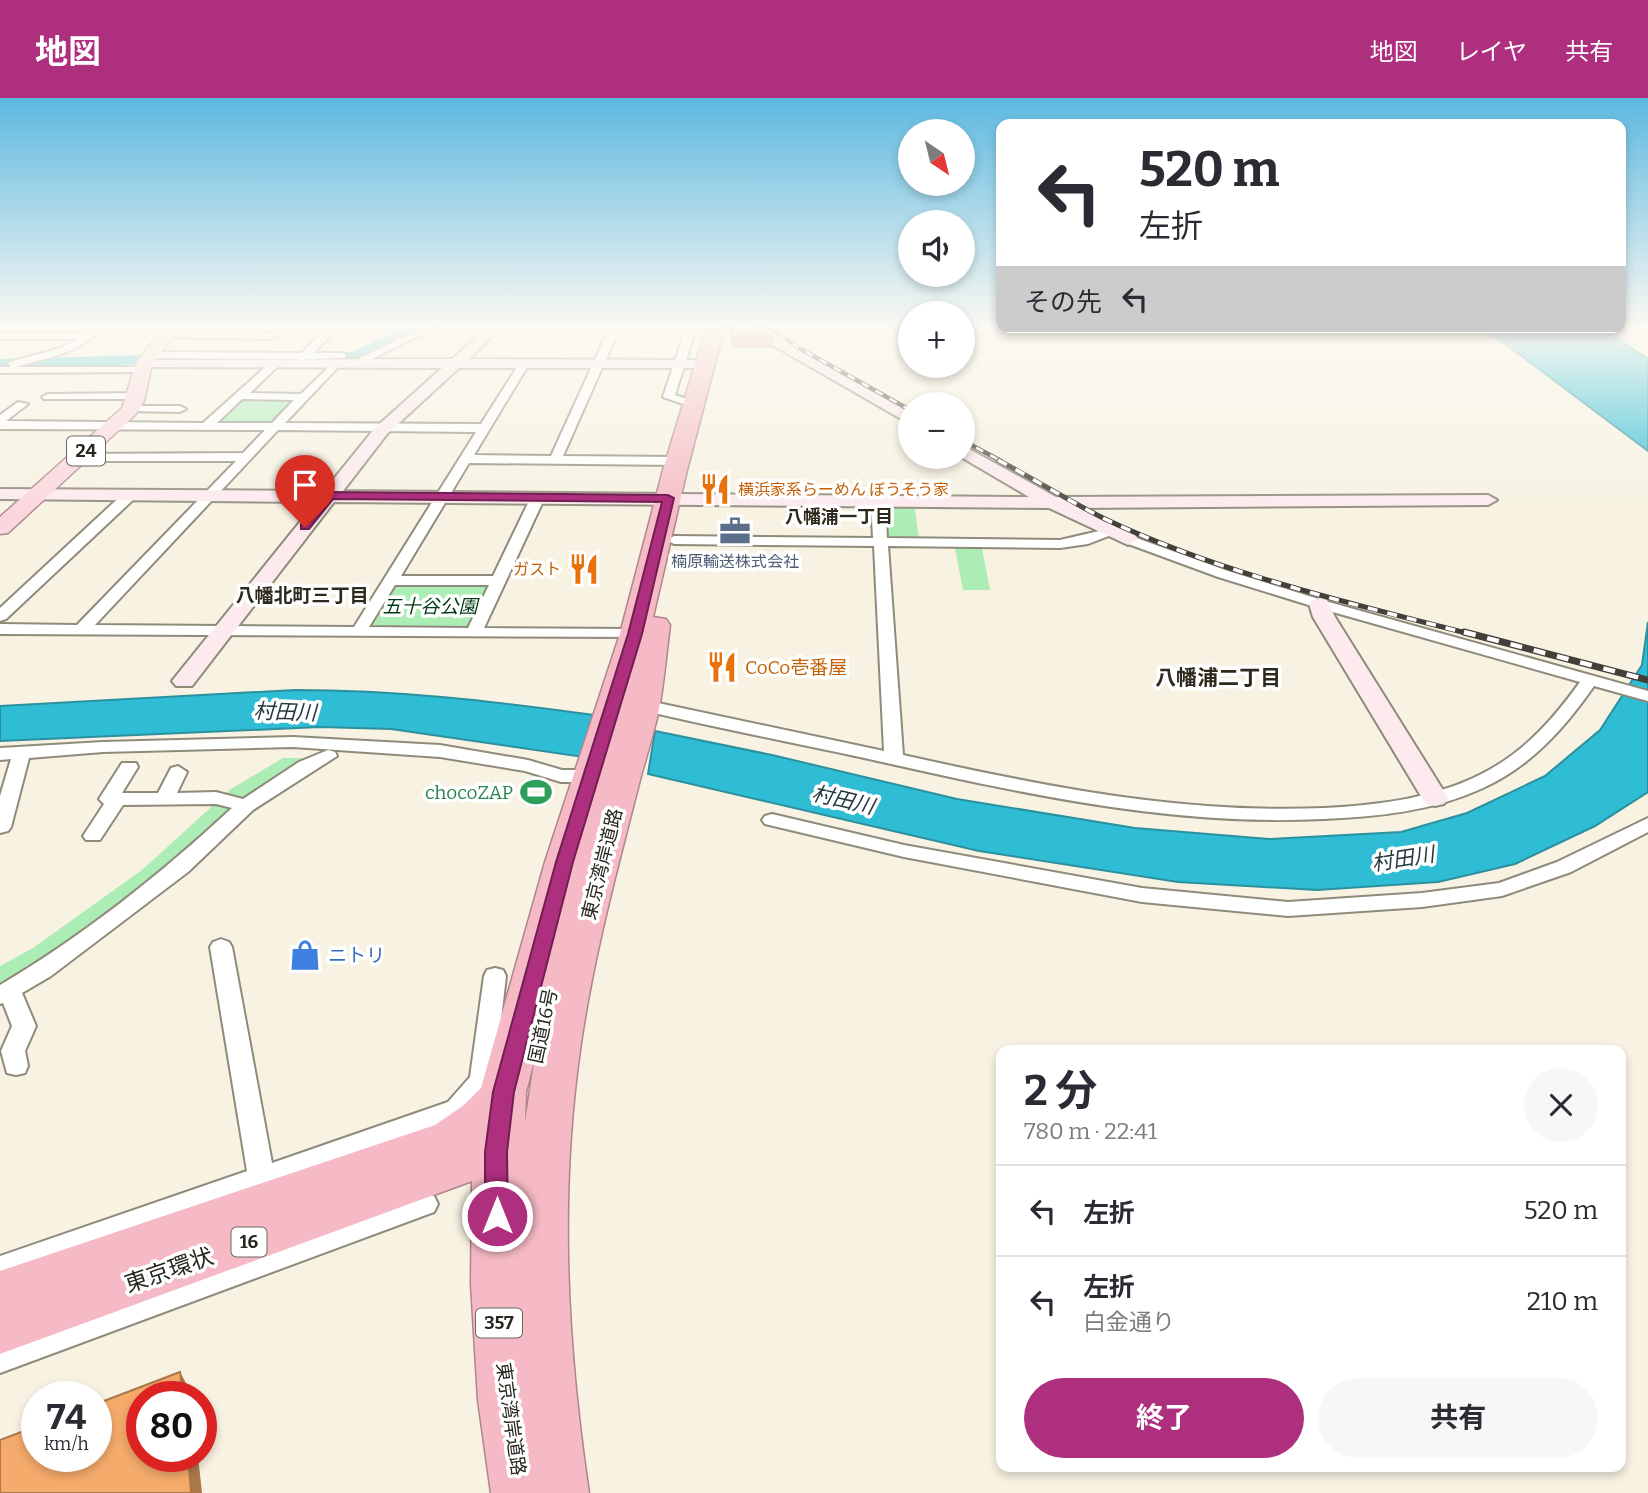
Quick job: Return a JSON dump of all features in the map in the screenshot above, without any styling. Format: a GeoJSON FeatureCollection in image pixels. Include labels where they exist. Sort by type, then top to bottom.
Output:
{"type":"FeatureCollection","features":[{"type":"Feature","properties":{"kind":"highway","name":"16"},"geometry":{"type":"LineString","coordinates":[[643,642],[674,540],[678,461],[699,390]]}},
{"type":"Feature","properties":{"kind":"highway","name":"16"},"geometry":{"type":"LineString","coordinates":[[631,711],[643,642],[676,499],[716,390]]}},
{"type":"Feature","properties":{"kind":"highway","name":"東京湾岸道路"},"geometry":{"type":"LineString","coordinates":[[559,1493],[542,1333],[539,1261],[511,1151],[503,1092],[564,862],[631,711]]}},
{"type":"Feature","properties":{"kind":"highway","name":"東京湾岸道路"},"geometry":{"type":"LineString","coordinates":[[521,1493],[499,1323],[511,1151],[550,1099],[571,990],[604,774]]}},
{"type":"Feature","properties":{"kind":"highway","name":"国道16号"},"geometry":{"type":"LineString","coordinates":[[511,1151],[522,1126],[540,1032],[604,774]]}},
{"type":"Feature","properties":{"kind":"highway","name":"東京環状"},"geometry":{"type":"LineString","coordinates":[[0,1295],[452,1138],[478,1123],[492,1109],[503,1092]]}},
{"type":"Feature","properties":{"kind":"highway","name":"東京環状"},"geometry":{"type":"LineString","coordinates":[[170,1237],[301,1205],[472,1144],[511,1151]]}},
{"type":"Feature","properties":{"kind":"highway","name":"東京環状"},"geometry":{"type":"LineString","coordinates":[[0,1329],[511,1151]]}},
{"type":"Feature","properties":{"kind":"main road"},"geometry":{"type":"LineString","coordinates":[[134,402],[137,390]]}},
{"type":"Feature","properties":{"kind":"main road","name":"24"},"geometry":{"type":"LineString","coordinates":[[0,528],[107,432],[134,402]]}},
{"type":"Feature","properties":{"kind":"street"},"geometry":{"type":"LineString","coordinates":[[205,427],[246,390]]}},
{"type":"Feature","properties":{"kind":"street"},"geometry":{"type":"LineString","coordinates":[[82,629],[312,390]]}},
{"type":"Feature","properties":{"kind":"street"},"geometry":{"type":"LineString","coordinates":[[184,681],[384,428],[425,390]]}},
{"type":"Feature","properties":{"kind":"street"},"geometry":{"type":"LineString","coordinates":[[359,631],[507,390]]}},
{"type":"Feature","properties":{"kind":"street"},"geometry":{"type":"LineString","coordinates":[[556,459],[586,390]]}},
{"type":"Feature","properties":{"kind":"street"},"geometry":{"type":"LineString","coordinates":[[671,390],[669,397],[695,405]]}},
{"type":"Feature","properties":{"kind":"street"},"geometry":{"type":"LineString","coordinates":[[857,390],[898,412]]}},
{"type":"Feature","properties":{"kind":"street"},"geometry":{"type":"LineString","coordinates":[[239,396],[306,397]]}},
{"type":"Feature","properties":{"kind":"street"},"geometry":{"type":"LineString","coordinates":[[48,397],[134,402],[180,409]]}},
{"type":"Feature","properties":{"kind":"street"},"geometry":{"type":"LineString","coordinates":[[0,420],[22,404]]}},
{"type":"Feature","properties":{"kind":"street"},"geometry":{"type":"LineString","coordinates":[[0,425],[171,438],[184,427]]}},
{"type":"Feature","properties":{"kind":"street"},"geometry":{"type":"LineString","coordinates":[[0,436],[18,425]]}},
{"type":"Feature","properties":{"kind":"street"},"geometry":{"type":"LineString","coordinates":[[107,432],[184,427],[483,428]]}},
{"type":"Feature","properties":{"kind":"street"},"geometry":{"type":"LineString","coordinates":[[79,457],[247,457]]}},
{"type":"Feature","properties":{"kind":"street"},"geometry":{"type":"LineString","coordinates":[[975,458],[1051,502],[1120,535],[1223,574],[1648,696]]}},
{"type":"Feature","properties":{"kind":"street"},"geometry":{"type":"LineString","coordinates":[[464,459],[678,461]]}},
{"type":"Feature","properties":{"kind":"street"},"geometry":{"type":"LineString","coordinates":[[0,494],[1051,502],[1488,500]]}},
{"type":"Feature","properties":{"kind":"street"},"geometry":{"type":"LineString","coordinates":[[0,616],[130,495]]}},
{"type":"Feature","properties":{"kind":"street"},"geometry":{"type":"LineString","coordinates":[[474,632],[538,498]]}},
{"type":"Feature","properties":{"kind":"street"},"geometry":{"type":"LineString","coordinates":[[878,501],[894,760]]}},
{"type":"Feature","properties":{"kind":"street"},"geometry":{"type":"LineString","coordinates":[[674,540],[880,540],[1060,544],[1120,535]]}},
{"type":"Feature","properties":{"kind":"street"},"geometry":{"type":"LineString","coordinates":[[391,580],[499,581]]}},
{"type":"Feature","properties":{"kind":"street"},"geometry":{"type":"LineString","coordinates":[[1320,604],[1324,617],[1435,798]]}},
{"type":"Feature","properties":{"kind":"street"},"geometry":{"type":"LineString","coordinates":[[0,629],[474,632],[643,642]]}},
{"type":"Feature","properties":{"kind":"street"},"geometry":{"type":"LineString","coordinates":[[631,711],[1058,794],[1204,814],[1329,814],[1435,798],[1474,785],[1527,755],[1563,721],[1590,680]]}},
{"type":"Feature","properties":{"kind":"street"},"geometry":{"type":"LineString","coordinates":[[0,754],[103,747],[293,742],[355,744],[440,751],[528,766],[561,776],[604,774]]}},
{"type":"Feature","properties":{"kind":"street"},"geometry":{"type":"LineString","coordinates":[[16,1066],[13,1051],[24,1026],[5,993],[43,970],[181,867],[246,806],[306,766],[328,756]]}},
{"type":"Feature","properties":{"kind":"street"},"geometry":{"type":"LineString","coordinates":[[2,815],[20,758]]}},
{"type":"Feature","properties":{"kind":"street"},"geometry":{"type":"LineString","coordinates":[[129,766],[109,799],[216,798],[246,806]]}},
{"type":"Feature","properties":{"kind":"street"},"geometry":{"type":"LineString","coordinates":[[164,799],[178,772]]}},
{"type":"Feature","properties":{"kind":"street"},"geometry":{"type":"LineString","coordinates":[[93,836],[117,799]]}},
{"type":"Feature","properties":{"kind":"street"},"geometry":{"type":"LineString","coordinates":[[772,820],[904,851],[1142,895],[1288,908],[1422,900],[1502,889],[1564,867],[1648,824]]}},
{"type":"Feature","properties":{"kind":"street"},"geometry":{"type":"LineString","coordinates":[[221,947],[261,1176]]}},
{"type":"Feature","properties":{"kind":"street"},"geometry":{"type":"LineString","coordinates":[[0,1269],[457,1109],[482,1080],[495,976]]}},
{"type":"Feature","properties":{"kind":"street"},"geometry":{"type":"LineString","coordinates":[[0,1359],[424,1204]]}},
{"type":"Feature","properties":{"kind":"green space"},"geometry":{"type":"Polygon","coordinates":[[[238,400],[297,400],[275,423],[214,423],[238,400]]]}},
{"type":"Feature","properties":{"kind":"green space"},"geometry":{"type":"Polygon","coordinates":[[[880,502],[914,502],[919,540],[881,540],[880,502]]]}},
{"type":"Feature","properties":{"kind":"green space"},"geometry":{"type":"Polygon","coordinates":[[[954,543],[981,543],[990,590],[963,590],[954,543]]]}},
{"type":"Feature","properties":{"kind":"green space","name":"五十谷公園"},"geometry":{"type":"Polygon","coordinates":[[[403,583],[487,584],[491,588],[473,625],[465,629],[374,628],[370,625],[393,586],[403,583]]]}},
{"type":"Feature","properties":{"kind":"green space"},"geometry":{"type":"Polygon","coordinates":[[[283,758],[315,758],[169,871],[0,991],[0,966],[33,948],[142,870],[231,789],[283,758]]]}},
{"type":"Feature","properties":{"kind":"water"},"geometry":{"type":"Polygon","coordinates":[[[1567,390],[1648,390],[1648,451],[1567,390]]]}},
{"type":"Feature","properties":{"kind":"water","name":"村田川"},"geometry":{"type":"Polygon","coordinates":[[[1648,622],[1648,792],[1595,826],[1515,864],[1438,882],[1317,890],[1178,882],[979,851],[648,774],[655,731],[772,755],[957,799],[1135,828],[1269,839],[1401,832],[1467,813],[1545,776],[1600,730],[1642,665],[1648,622]]]}},
{"type":"Feature","properties":{"kind":"water","name":"村田川"},"geometry":{"type":"Polygon","coordinates":[[[295,690],[445,697],[594,715],[583,757],[391,729],[320,727],[0,741],[0,706],[295,690]]]}},
{"type":"Feature","properties":{"kind":"building"},"geometry":{"type":"Polygon","coordinates":[[[180,1372],[181,1381],[156,1381],[180,1372]]]}},
{"type":"Feature","properties":{"kind":"building"},"geometry":{"type":"Polygon","coordinates":[[[126,1393],[126,1472],[189,1472],[191,1493],[0,1493],[0,1440],[21,1432],[21,1472],[112,1472],[112,1398],[126,1393]]]}},
{"type":"Feature","properties":{"kind":"railway"},"geometry":{"type":"LineString","coordinates":[[874,390],[898,403]]}},
{"type":"Feature","properties":{"kind":"railway"},"geometry":{"type":"LineString","coordinates":[[975,447],[1001,461]]}},
{"type":"Feature","properties":{"kind":"railway"},"geometry":{"type":"LineString","coordinates":[[998,460],[1105,519],[1193,555],[1285,585],[1470,634]]}},
{"type":"Feature","properties":{"kind":"railway"},"geometry":{"type":"LineString","coordinates":[[1464,632],[1648,680]]}},
{"type":"Feature","properties":{"kind":"place","name":"横浜家系らーめん ぼうそう家"},"geometry":{"type":"Point","coordinates":[715,489]}},
{"type":"Feature","properties":{"kind":"place","name":"楠原輸送株式会社"},"geometry":{"type":"Point","coordinates":[735,531]}},
{"type":"Feature","properties":{"kind":"place","name":"ガスト"},"geometry":{"type":"Point","coordinates":[584,569]}},
{"type":"Feature","properties":{"kind":"place","name":"CoCo壱番屋"},"geometry":{"type":"Point","coordinates":[722,667]}},
{"type":"Feature","properties":{"kind":"place","name":"chocoZAP"},"geometry":{"type":"Point","coordinates":[536,792]}},
{"type":"Feature","properties":{"kind":"place","name":"ニトリ"},"geometry":{"type":"Point","coordinates":[305,955]}},
{"type":"Feature","properties":{"kind":"district","name":"八幡浦一丁目"},"geometry":{"type":"Point","coordinates":[839,517]}},
{"type":"Feature","properties":{"kind":"district","name":"八幡北町三丁目"},"geometry":{"type":"Point","coordinates":[302,595]}},
{"type":"Feature","properties":{"kind":"district","name":"八幡浦二丁目"},"geometry":{"type":"Point","coordinates":[1218,678]}},
{"type":"Feature","properties":{"kind":"route"},"geometry":{"type":"LineString","coordinates":[[305,527],[330,496],[668,498],[635,634],[564,862],[503,1092],[496,1152],[497,1216]]}}]}
